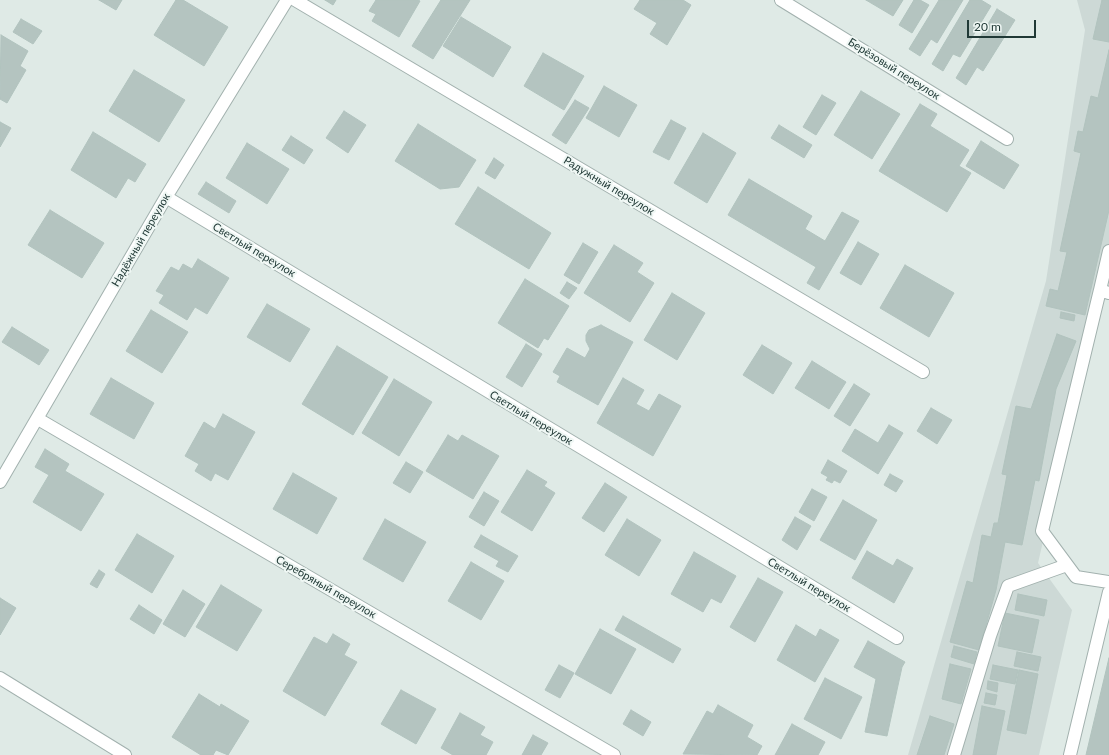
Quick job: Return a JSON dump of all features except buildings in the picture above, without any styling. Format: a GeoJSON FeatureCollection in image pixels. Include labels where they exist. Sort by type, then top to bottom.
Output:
{"type":"FeatureCollection","features":[{"type":"Feature","properties":{"kind":"street","name":"Надёжный переулок"},"geometry":{"type":"LineString","coordinates":[[0,482],[166,197],[287,0]]}},
{"type":"Feature","properties":{"kind":"street","name":"Радужный переулок"},"geometry":{"type":"LineString","coordinates":[[295,0],[923,372]]}},
{"type":"Feature","properties":{"kind":"street","name":"Берёзовый переулок"},"geometry":{"type":"LineString","coordinates":[[781,0],[1007,139]]}},
{"type":"Feature","properties":{"kind":"street","name":"Светлый переулок"},"geometry":{"type":"LineString","coordinates":[[166,197],[897,638]]}},
{"type":"Feature","properties":{"kind":"street"},"geometry":{"type":"LineString","coordinates":[[1109,251],[1104,292],[1042,531],[1076,578],[1109,582]]}},
{"type":"Feature","properties":{"kind":"street","name":"Серебряный переулок"},"geometry":{"type":"LineString","coordinates":[[38,419],[614,755]]}},
{"type":"Feature","properties":{"kind":"street"},"geometry":{"type":"LineString","coordinates":[[954,755],[990,636],[1008,586],[1067,565]]}},
{"type":"Feature","properties":{"kind":"street"},"geometry":{"type":"LineString","coordinates":[[1070,755],[1107,611],[1109,592]]}},
{"type":"Feature","properties":{"kind":"street"},"geometry":{"type":"LineString","coordinates":[[0,678],[126,755]]}},
{"type":"Feature","properties":{"kind":"shaded area"},"geometry":{"type":"Polygon","coordinates":[[[1077,0],[1109,0],[1109,255],[1038,563],[1072,610],[1039,755],[908,755],[1046,281],[1085,30],[1077,0]]]}}]}
